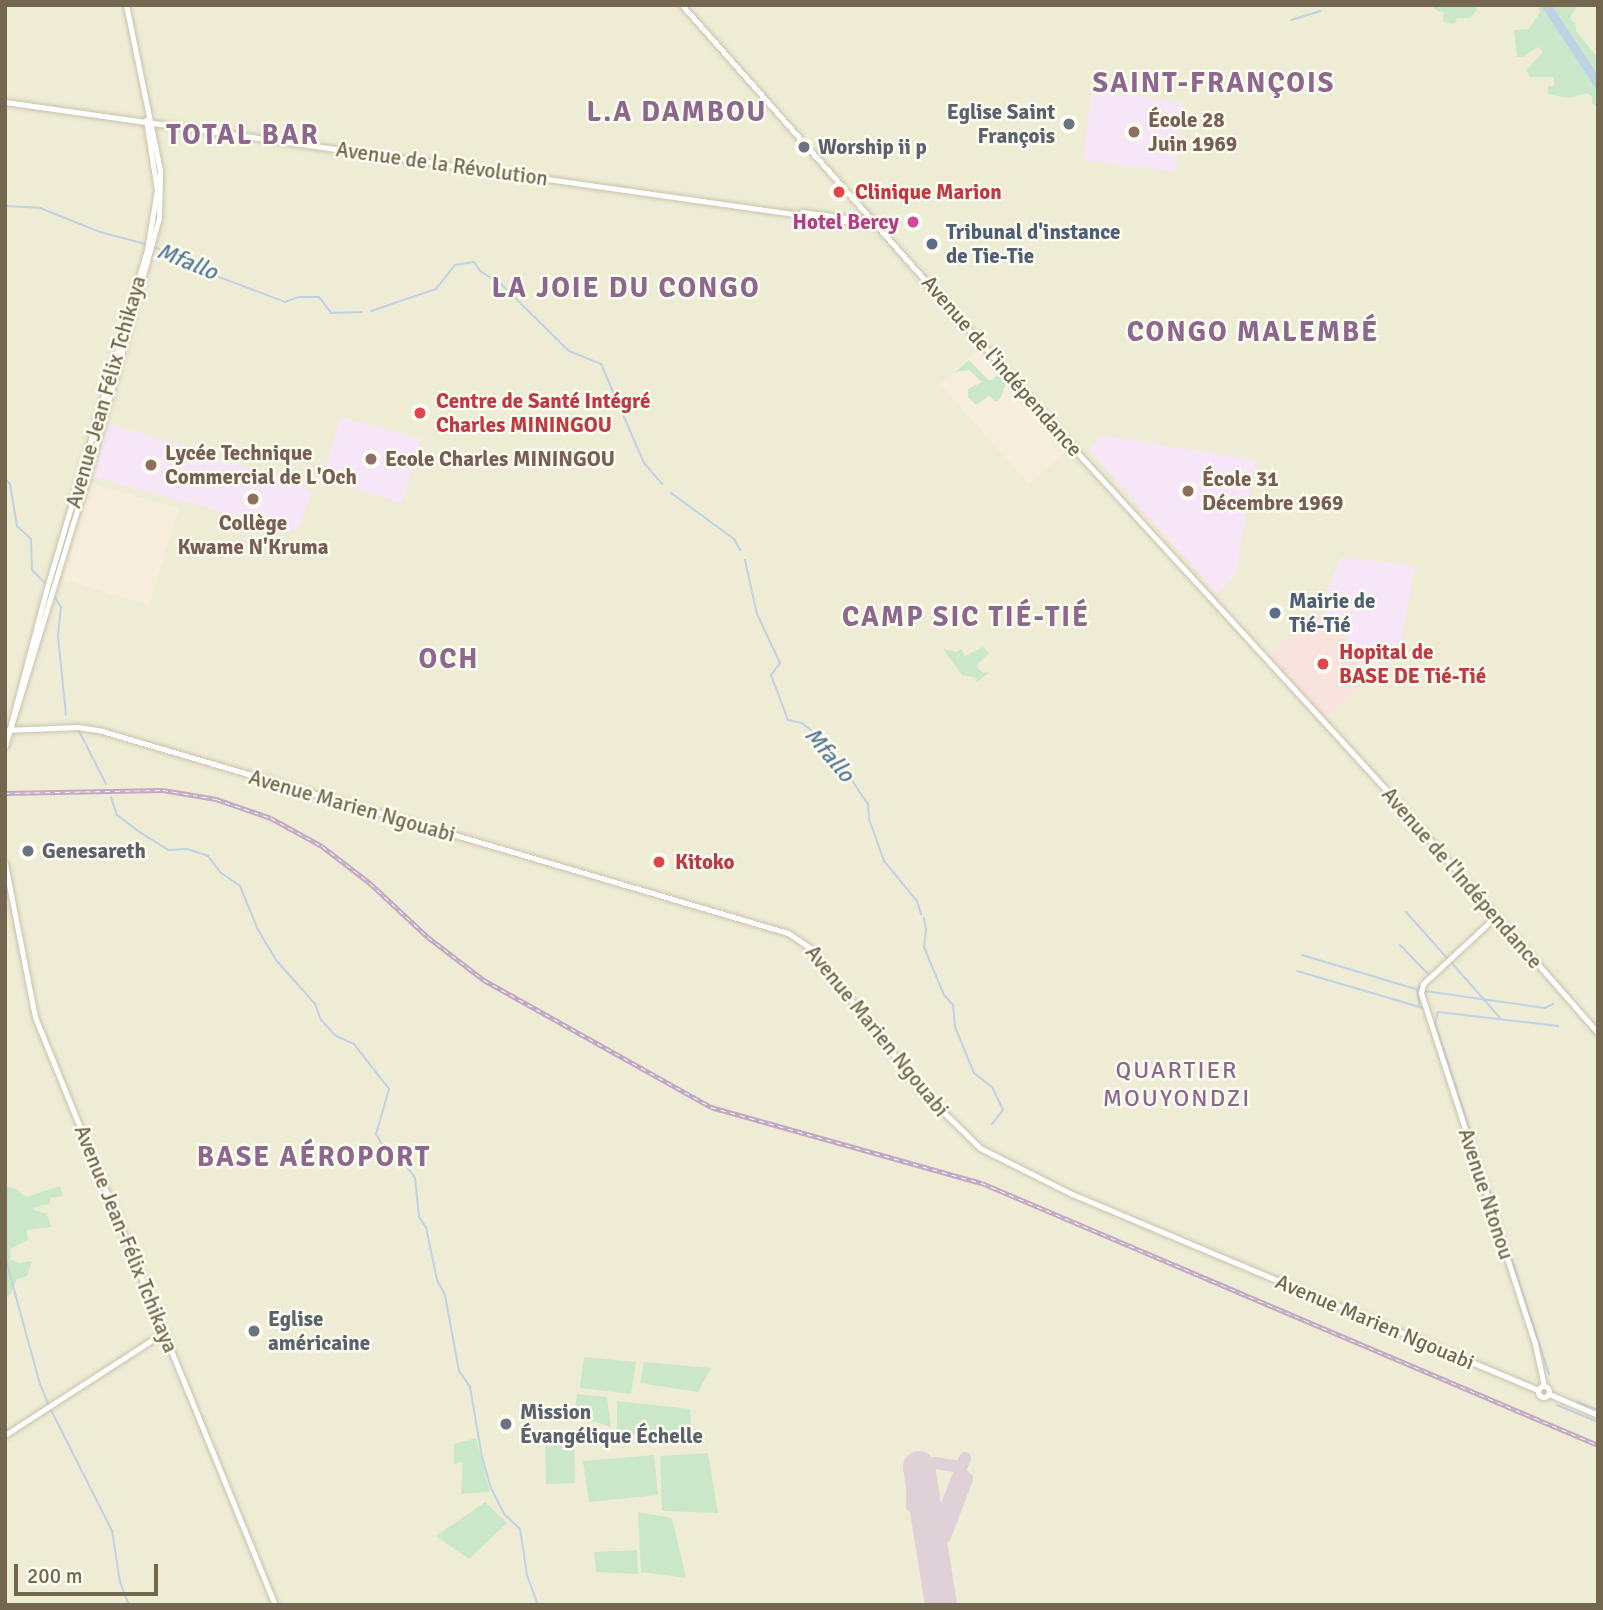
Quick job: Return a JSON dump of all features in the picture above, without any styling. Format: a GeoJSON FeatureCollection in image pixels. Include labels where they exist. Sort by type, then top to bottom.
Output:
{"type":"FeatureCollection","features":[{"type":"Feature","properties":{"kind":"street","name":"Avenue Jean Félix Tchikaya"},"geometry":{"type":"LineString","coordinates":[[10,729],[155,240],[162,188],[126,5]]}},
{"type":"Feature","properties":{"kind":"street","name":"Avenue de l'indépendance"},"geometry":{"type":"LineString","coordinates":[[682,5],[1074,449],[1326,724]]}},
{"type":"Feature","properties":{"kind":"street","name":"Avenue de la Révolution"},"geometry":{"type":"LineString","coordinates":[[5,100],[877,224]]}},
{"type":"Feature","properties":{"kind":"street","name":"Avenue de la Révolution"},"geometry":{"type":"LineString","coordinates":[[5,100],[877,224]]}},
{"type":"Feature","properties":{"kind":"street"},"geometry":{"type":"LineString","coordinates":[[134,120],[151,133],[162,124]]}},
{"type":"Feature","properties":{"kind":"street","name":"Avenue de l'Indépendance"},"geometry":{"type":"LineString","coordinates":[[1326,724],[1598,1033]]}},
{"type":"Feature","properties":{"kind":"street","name":"Avenue Marien Ngouabi"},"geometry":{"type":"LineString","coordinates":[[10,729],[78,727],[102,731],[788,933],[803,941],[816,955],[938,1109],[986,1152],[1081,1198],[1541,1388],[1542,1398],[1549,1394]]}},
{"type":"Feature","properties":{"kind":"street"},"geometry":{"type":"LineString","coordinates":[[5,746],[10,729]]}},
{"type":"Feature","properties":{"kind":"street","name":"Avenue Jean-Félix Tchikaya"},"geometry":{"type":"LineString","coordinates":[[5,864],[35,1017],[275,1605]]}},
{"type":"Feature","properties":{"kind":"street","name":"Avenue Ntonou"},"geometry":{"type":"LineString","coordinates":[[1495,918],[1423,984],[1423,1002],[1535,1344],[1541,1388],[1549,1394]]}},
{"type":"Feature","properties":{"kind":"street"},"geometry":{"type":"LineString","coordinates":[[5,1435],[164,1332]]}},
{"type":"Feature","properties":{"kind":"street"},"geometry":{"type":"LineString","coordinates":[[1549,1394],[1598,1415]]}},
{"type":"Feature","properties":{"kind":"shaded area"},"geometry":{"type":"Polygon","coordinates":[[[5,5],[1598,5],[1598,1605],[5,1605],[5,5]]]}},
{"type":"Feature","properties":{"kind":"shaded area","name":"École 28 Juin 1969"},"geometry":{"type":"Polygon","coordinates":[[[1092,88],[1185,104],[1175,172],[1083,160],[1092,88]]]}},
{"type":"Feature","properties":{"kind":"shaded area"},"geometry":{"type":"Polygon","coordinates":[[[979,349],[1068,450],[1029,484],[940,384],[979,349]]]}},
{"type":"Feature","properties":{"kind":"shaded area","name":"Ecole Charles MININGOU"},"geometry":{"type":"Polygon","coordinates":[[[341,417],[421,439],[402,503],[322,479],[341,417]]]}},
{"type":"Feature","properties":{"kind":"shaded area"},"geometry":{"type":"Polygon","coordinates":[[[108,424],[208,453],[202,473],[210,456],[304,485],[311,494],[300,526],[291,532],[198,505],[198,495],[196,505],[94,477],[108,424]]]}},
{"type":"Feature","properties":{"kind":"shaded area","name":"École 31 Décembre 1969"},"geometry":{"type":"Polygon","coordinates":[[[1101,435],[1256,460],[1236,574],[1217,594],[1089,450],[1101,435]]]}},
{"type":"Feature","properties":{"kind":"shaded area"},"geometry":{"type":"Polygon","coordinates":[[[91,484],[179,508],[149,605],[62,579],[91,484]]]}},
{"type":"Feature","properties":{"kind":"shaded area"},"geometry":{"type":"Polygon","coordinates":[[[1341,557],[1415,566],[1402,638],[1376,667],[1320,608],[1341,557]]]}},
{"type":"Feature","properties":{"kind":"shaded area","name":"Hopital de BASE DE Tié-Tié"},"geometry":{"type":"Polygon","coordinates":[[[1319,610],[1377,674],[1324,718],[1269,655],[1319,610]]]}},
{"type":"Feature","properties":{"kind":"green space"},"geometry":{"type":"Polygon","coordinates":[[[1432,5],[1470,5],[1478,9],[1470,18],[1457,18],[1455,24],[1443,22],[1444,12],[1437,11],[1432,5]]]}},
{"type":"Feature","properties":{"kind":"green space"},"geometry":{"type":"Polygon","coordinates":[[[1526,5],[1578,5],[1570,18],[1576,25],[1576,31],[1598,58],[1598,79],[1574,45],[1573,49],[1598,87],[1598,107],[1592,103],[1592,97],[1587,93],[1569,98],[1548,94],[1548,86],[1554,86],[1554,77],[1530,77],[1526,70],[1543,52],[1538,47],[1523,57],[1517,57],[1514,30],[1529,29],[1540,12],[1538,7],[1526,5]]]}},
{"type":"Feature","properties":{"kind":"green space"},"geometry":{"type":"Polygon","coordinates":[[[969,360],[988,380],[993,380],[998,373],[1006,384],[996,402],[989,396],[976,405],[968,397],[968,389],[982,382],[969,370],[955,372],[969,360]]]}},
{"type":"Feature","properties":{"kind":"green space"},"geometry":{"type":"Polygon","coordinates":[[[983,647],[989,653],[976,666],[983,673],[990,672],[975,683],[977,678],[962,675],[943,649],[956,652],[961,649],[965,656],[983,647]]]}},
{"type":"Feature","properties":{"kind":"green space"},"geometry":{"type":"Polygon","coordinates":[[[5,1186],[16,1189],[26,1197],[60,1186],[63,1196],[50,1198],[50,1203],[32,1209],[47,1214],[51,1227],[27,1230],[28,1240],[10,1249],[10,1259],[19,1263],[32,1261],[27,1276],[17,1279],[10,1295],[5,1296],[5,1186]]]}},
{"type":"Feature","properties":{"kind":"green space"},"geometry":{"type":"Polygon","coordinates":[[[584,1357],[636,1362],[631,1394],[580,1388],[584,1357]]]}},
{"type":"Feature","properties":{"kind":"green space"},"geometry":{"type":"Polygon","coordinates":[[[644,1362],[711,1368],[698,1392],[640,1383],[644,1362]]]}},
{"type":"Feature","properties":{"kind":"green space"},"geometry":{"type":"Polygon","coordinates":[[[577,1394],[607,1397],[611,1427],[574,1415],[577,1394]]]}},
{"type":"Feature","properties":{"kind":"green space"},"geometry":{"type":"Polygon","coordinates":[[[617,1401],[690,1409],[692,1445],[617,1432],[617,1401]]]}},
{"type":"Feature","properties":{"kind":"green space"},"geometry":{"type":"Polygon","coordinates":[[[574,1432],[575,1483],[546,1484],[545,1433],[574,1432]]]}},
{"type":"Feature","properties":{"kind":"green space"},"geometry":{"type":"Polygon","coordinates":[[[476,1438],[490,1492],[461,1494],[463,1462],[454,1464],[454,1444],[476,1438]]]}},
{"type":"Feature","properties":{"kind":"green space"},"geometry":{"type":"Polygon","coordinates":[[[708,1453],[718,1513],[662,1511],[660,1456],[708,1453]]]}},
{"type":"Feature","properties":{"kind":"green space"},"geometry":{"type":"Polygon","coordinates":[[[654,1455],[658,1495],[589,1502],[583,1461],[654,1455]]]}},
{"type":"Feature","properties":{"kind":"green space"},"geometry":{"type":"Polygon","coordinates":[[[485,1502],[507,1523],[469,1559],[436,1536],[485,1502]]]}},
{"type":"Feature","properties":{"kind":"green space"},"geometry":{"type":"Polygon","coordinates":[[[638,1512],[672,1518],[686,1578],[641,1572],[638,1512]]]}},
{"type":"Feature","properties":{"kind":"green space"},"geometry":{"type":"Polygon","coordinates":[[[637,1550],[638,1574],[596,1572],[594,1552],[637,1550]]]}},
{"type":"Feature","properties":{"kind":"waterway"},"geometry":{"type":"LineString","coordinates":[[1546,5],[1598,84]]}},
{"type":"Feature","properties":{"kind":"waterway"},"geometry":{"type":"LineString","coordinates":[[1291,20],[1321,11]]}},
{"type":"Feature","properties":{"kind":"waterway","name":"Mfallo"},"geometry":{"type":"LineString","coordinates":[[5,206],[40,208],[100,232],[145,244]]}},
{"type":"Feature","properties":{"kind":"waterway","name":"Mfallo"},"geometry":{"type":"LineString","coordinates":[[153,247],[188,259],[219,277],[285,302],[299,297],[319,297],[331,313],[362,312]]}},
{"type":"Feature","properties":{"kind":"waterway","name":"Mfallo"},"geometry":{"type":"LineString","coordinates":[[371,311],[436,289],[455,265],[474,262],[480,271],[501,284],[569,351],[601,364],[644,463],[662,484]]}},
{"type":"Feature","properties":{"kind":"waterway"},"geometry":{"type":"LineString","coordinates":[[5,479],[10,484],[17,526],[31,539],[32,570],[45,583]]}},
{"type":"Feature","properties":{"kind":"waterway","name":"Mfallo"},"geometry":{"type":"LineString","coordinates":[[671,493],[734,539],[740,550]]}},
{"type":"Feature","properties":{"kind":"waterway","name":"Mfallo"},"geometry":{"type":"LineString","coordinates":[[745,560],[757,614],[780,663],[771,675],[788,720],[802,723],[813,732],[819,744],[849,776],[868,804],[869,819],[884,861],[917,901],[921,914]]}},
{"type":"Feature","properties":{"kind":"waterway"},"geometry":{"type":"LineString","coordinates":[[54,596],[61,607],[58,636],[66,715]]}},
{"type":"Feature","properties":{"kind":"waterway"},"geometry":{"type":"LineString","coordinates":[[79,731],[106,784]]}},
{"type":"Feature","properties":{"kind":"waterway"},"geometry":{"type":"LineString","coordinates":[[111,797],[117,815],[138,831],[169,850],[187,849],[208,856],[220,872],[240,886],[258,930],[276,960],[315,1004],[321,1020],[336,1036],[354,1044],[389,1089],[376,1134],[385,1150],[403,1162],[415,1178],[419,1217],[426,1227],[437,1280],[445,1295],[459,1371],[470,1387],[482,1457],[491,1488],[504,1514],[520,1529],[527,1575],[538,1605]]}},
{"type":"Feature","properties":{"kind":"waterway"},"geometry":{"type":"LineString","coordinates":[[1406,912],[1447,958]]}},
{"type":"Feature","properties":{"kind":"waterway","name":"Mfallo"},"geometry":{"type":"LineString","coordinates":[[924,918],[924,947],[944,995],[953,1005],[955,1027],[974,1073],[992,1087],[1003,1110],[992,1124]]}},
{"type":"Feature","properties":{"kind":"waterway"},"geometry":{"type":"LineString","coordinates":[[1400,945],[1428,974]]}},
{"type":"Feature","properties":{"kind":"waterway"},"geometry":{"type":"LineString","coordinates":[[1302,955],[1419,990]]}},
{"type":"Feature","properties":{"kind":"waterway"},"geometry":{"type":"LineString","coordinates":[[1451,962],[1500,1018]]}},
{"type":"Feature","properties":{"kind":"waterway"},"geometry":{"type":"LineString","coordinates":[[1297,971],[1420,1007]]}},
{"type":"Feature","properties":{"kind":"waterway"},"geometry":{"type":"LineString","coordinates":[[1420,986],[1417,989],[1420,1007],[1424,1008]]}},
{"type":"Feature","properties":{"kind":"waterway"},"geometry":{"type":"LineString","coordinates":[[1424,991],[1545,1008],[1553,1004]]}},
{"type":"Feature","properties":{"kind":"waterway"},"geometry":{"type":"LineString","coordinates":[[1549,1374],[1435,1023],[1438,1012],[1558,1026]]}},
{"type":"Feature","properties":{"kind":"waterway"},"geometry":{"type":"LineString","coordinates":[[5,1257],[48,1404]]}},
{"type":"Feature","properties":{"kind":"waterway"},"geometry":{"type":"LineString","coordinates":[[1577,1402],[1598,1410]]}},
{"type":"Feature","properties":{"kind":"waterway"},"geometry":{"type":"LineString","coordinates":[[1557,1405],[1598,1422]]}},
{"type":"Feature","properties":{"kind":"waterway"},"geometry":{"type":"LineString","coordinates":[[51,1410],[112,1531],[120,1582],[129,1605]]}},
{"type":"Feature","properties":{"kind":"taxiway"},"geometry":{"type":"LineString","coordinates":[[932,1553],[934,1538],[965,1458]]}},
{"type":"Feature","properties":{"kind":"taxiway"},"geometry":{"type":"LineString","coordinates":[[927,1520],[912,1506],[912,1483],[920,1472],[935,1463],[955,1466],[967,1479],[945,1537]]}},
{"type":"Feature","properties":{"kind":"runway"},"geometry":{"type":"LineString","coordinates":[[919,1467],[941,1605]]}},
{"type":"Feature","properties":{"kind":"railway"},"geometry":{"type":"LineString","coordinates":[[5,793],[163,790],[216,799],[271,818],[322,846],[370,883],[428,937],[484,980],[711,1107],[982,1183],[1598,1445]]}},
{"type":"Feature","properties":{"kind":"place","name":"Eglise Saint François"},"geometry":{"type":"Point","coordinates":[1069,124]}},
{"type":"Feature","properties":{"kind":"place","name":"École 28 Juin 1969"},"geometry":{"type":"Point","coordinates":[1134,132]}},
{"type":"Feature","properties":{"kind":"place","name":"Worship ii p"},"geometry":{"type":"Point","coordinates":[804,147]}},
{"type":"Feature","properties":{"kind":"place","name":"Clinique Marion"},"geometry":{"type":"Point","coordinates":[839,192]}},
{"type":"Feature","properties":{"kind":"place","name":"Hotel Bercy"},"geometry":{"type":"Point","coordinates":[913,222]}},
{"type":"Feature","properties":{"kind":"place","name":"Tribunal d'instance de Tie-Tie"},"geometry":{"type":"Point","coordinates":[932,244]}},
{"type":"Feature","properties":{"kind":"place","name":"Centre de Santé Intégré Charles MININGOU"},"geometry":{"type":"Point","coordinates":[420,413]}},
{"type":"Feature","properties":{"kind":"place","name":"Ecole Charles MININGOU"},"geometry":{"type":"Point","coordinates":[371,459]}},
{"type":"Feature","properties":{"kind":"place","name":"Lycée Technique Commercial de L'Och"},"geometry":{"type":"Point","coordinates":[151,465]}},
{"type":"Feature","properties":{"kind":"place","name":"École 31 Décembre 1969"},"geometry":{"type":"Point","coordinates":[1188,491]}},
{"type":"Feature","properties":{"kind":"place","name":"Collège Kwame N'Kruma"},"geometry":{"type":"Point","coordinates":[253,499]}},
{"type":"Feature","properties":{"kind":"place","name":"Mairie de Tié-Tié"},"geometry":{"type":"Point","coordinates":[1275,613]}},
{"type":"Feature","properties":{"kind":"place","name":"Hopital de BASE DE Tié-Tié"},"geometry":{"type":"Point","coordinates":[1323,664]}},
{"type":"Feature","properties":{"kind":"place","name":"Genesareth"},"geometry":{"type":"Point","coordinates":[28,851]}},
{"type":"Feature","properties":{"kind":"place","name":"Kitoko"},"geometry":{"type":"Point","coordinates":[659,862]}},
{"type":"Feature","properties":{"kind":"place","name":"Eglise américaine"},"geometry":{"type":"Point","coordinates":[254,1331]}},
{"type":"Feature","properties":{"kind":"place","name":"Mission Évangélique Échelle"},"geometry":{"type":"Point","coordinates":[506,1424]}},
{"type":"Feature","properties":{"kind":"district","name":"SAINT-FRANÇOIS"},"geometry":{"type":"Point","coordinates":[1214,83]}},
{"type":"Feature","properties":{"kind":"district","name":"L.A DAMBOU"},"geometry":{"type":"Point","coordinates":[677,112]}},
{"type":"Feature","properties":{"kind":"district","name":"TOTAL BAR"},"geometry":{"type":"Point","coordinates":[243,135]}},
{"type":"Feature","properties":{"kind":"district","name":"LA JOIE DU CONGO"},"geometry":{"type":"Point","coordinates":[626,288]}},
{"type":"Feature","properties":{"kind":"district","name":"CONGO MALEMBÉ"},"geometry":{"type":"Point","coordinates":[1253,332]}},
{"type":"Feature","properties":{"kind":"district","name":"CAMP SIC TIÉ-TIÉ"},"geometry":{"type":"Point","coordinates":[966,617]}},
{"type":"Feature","properties":{"kind":"district","name":"OCH"},"geometry":{"type":"Point","coordinates":[449,659]}},
{"type":"Feature","properties":{"kind":"district","name":"QUARTIER MOUYONDZI"},"geometry":{"type":"Point","coordinates":[1177,1085]}},
{"type":"Feature","properties":{"kind":"district","name":"BASE AÉROPORT"},"geometry":{"type":"Point","coordinates":[314,1157]}}]}
